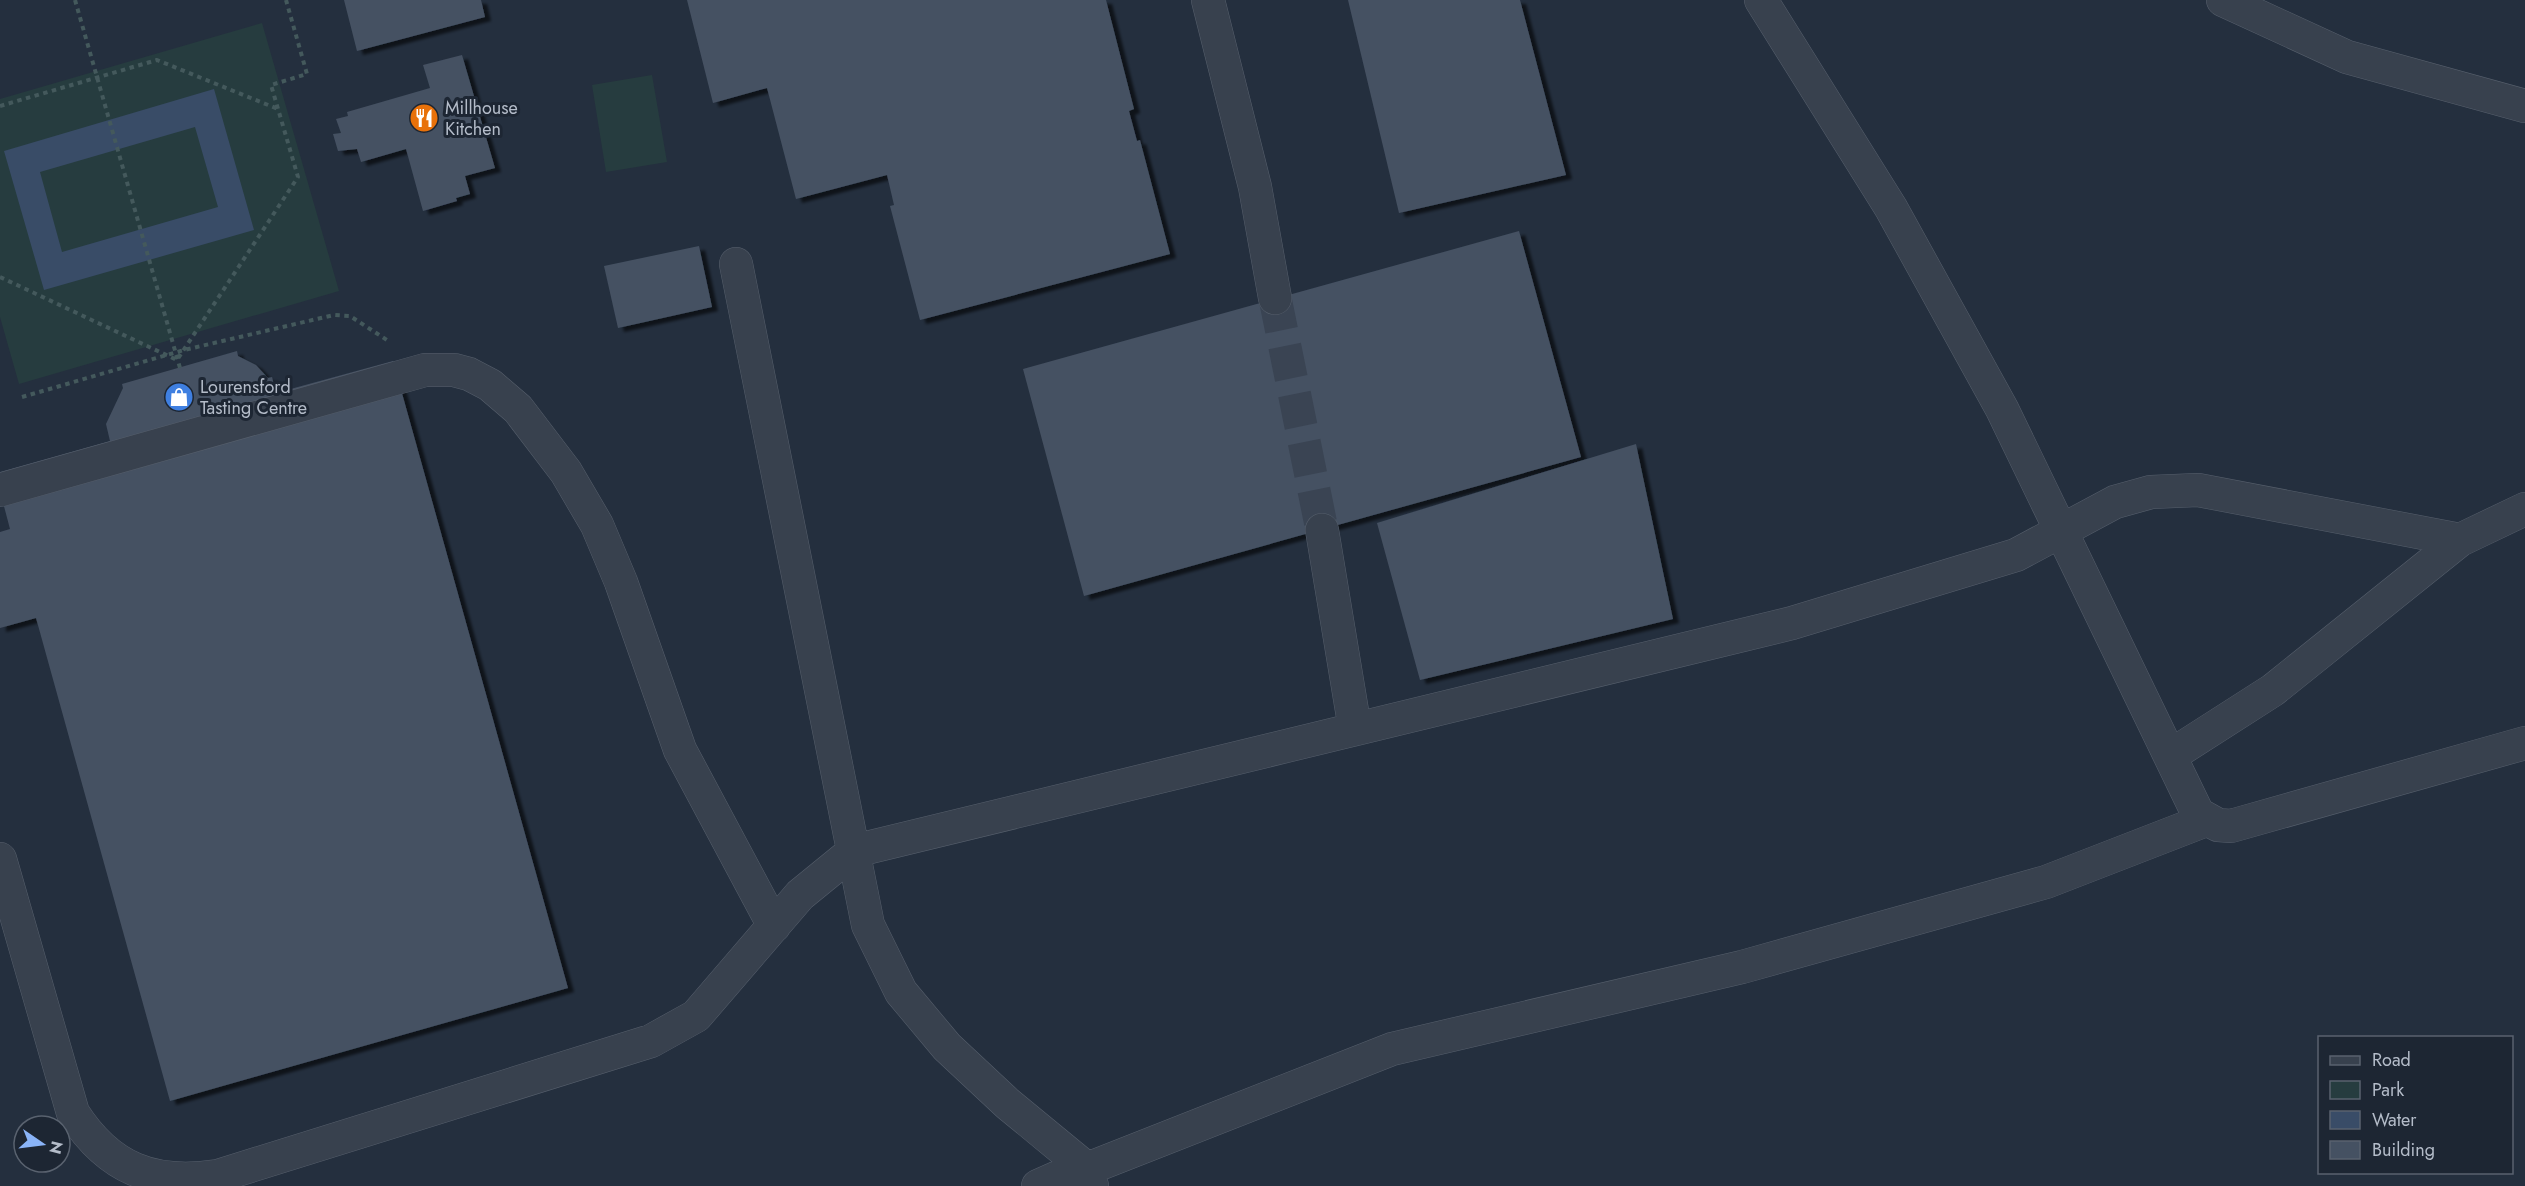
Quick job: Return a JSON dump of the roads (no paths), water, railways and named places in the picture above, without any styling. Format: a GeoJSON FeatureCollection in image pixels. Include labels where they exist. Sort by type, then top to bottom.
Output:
{"type":"FeatureCollection","features":[{"type":"Feature","properties":{"kind":"street"},"geometry":{"type":"LineString","coordinates":[[1208,0],[1256,187],[1275,298]]}},
{"type":"Feature","properties":{"kind":"street"},"geometry":{"type":"LineString","coordinates":[[1761,0],[1891,208],[2002,409],[2193,806],[2206,820],[2218,825],[2231,826],[2525,743]]}},
{"type":"Feature","properties":{"kind":"street"},"geometry":{"type":"LineString","coordinates":[[2223,0],[2348,57],[2525,106]]}},
{"type":"Feature","properties":{"kind":"street"},"geometry":{"type":"LineString","coordinates":[[736,264],[868,925],[901,992],[947,1047],[1089,1178]]}},
{"type":"Feature","properties":{"kind":"street"},"geometry":{"type":"LineString","coordinates":[[0,490],[431,369],[454,370],[469,374],[502,394],[518,409],[566,472],[584,500],[621,582],[680,750],[774,926]]}},
{"type":"Feature","properties":{"kind":"street"},"geometry":{"type":"LineString","coordinates":[[0,859],[73,1113],[87,1135],[106,1154],[128,1169],[150,1177],[172,1181],[195,1181],[218,1176],[651,1041],[696,1016],[800,895],[854,851],[1792,623],[2016,555],[2115,502],[2132,496],[2174,490],[2198,490],[2460,540]]}},
{"type":"Feature","properties":{"kind":"street"},"geometry":{"type":"LineString","coordinates":[[2170,756],[2273,690],[2460,540],[2525,509]]}},
{"type":"Feature","properties":{"kind":"street"},"geometry":{"type":"LineString","coordinates":[[1322,530],[1355,729]]}},
{"type":"Feature","properties":{"kind":"street"},"geometry":{"type":"LineString","coordinates":[[1038,1186],[1056,1178],[1089,1178],[1392,1049],[1754,964],[2046,882],[2206,820]]}},
{"type":"Feature","properties":{"kind":"water"},"geometry":{"type":"Polygon","coordinates":[[[214,89],[254,230],[44,290],[4,151],[214,89]],[[195,127],[40,172],[62,252],[218,207],[195,127]]]}},
{"type":"Feature","properties":{"kind":"tunnel"},"geometry":{"type":"LineString","coordinates":[[1275,298],[1322,530]]}},
{"type":"Feature","properties":{"kind":"place","name":"Millhouse Kitchen"},"geometry":{"type":"Point","coordinates":[424,118]}},
{"type":"Feature","properties":{"kind":"place","name":"Lourensford Tasting Centre"},"geometry":{"type":"Point","coordinates":[179,397]}}]}
